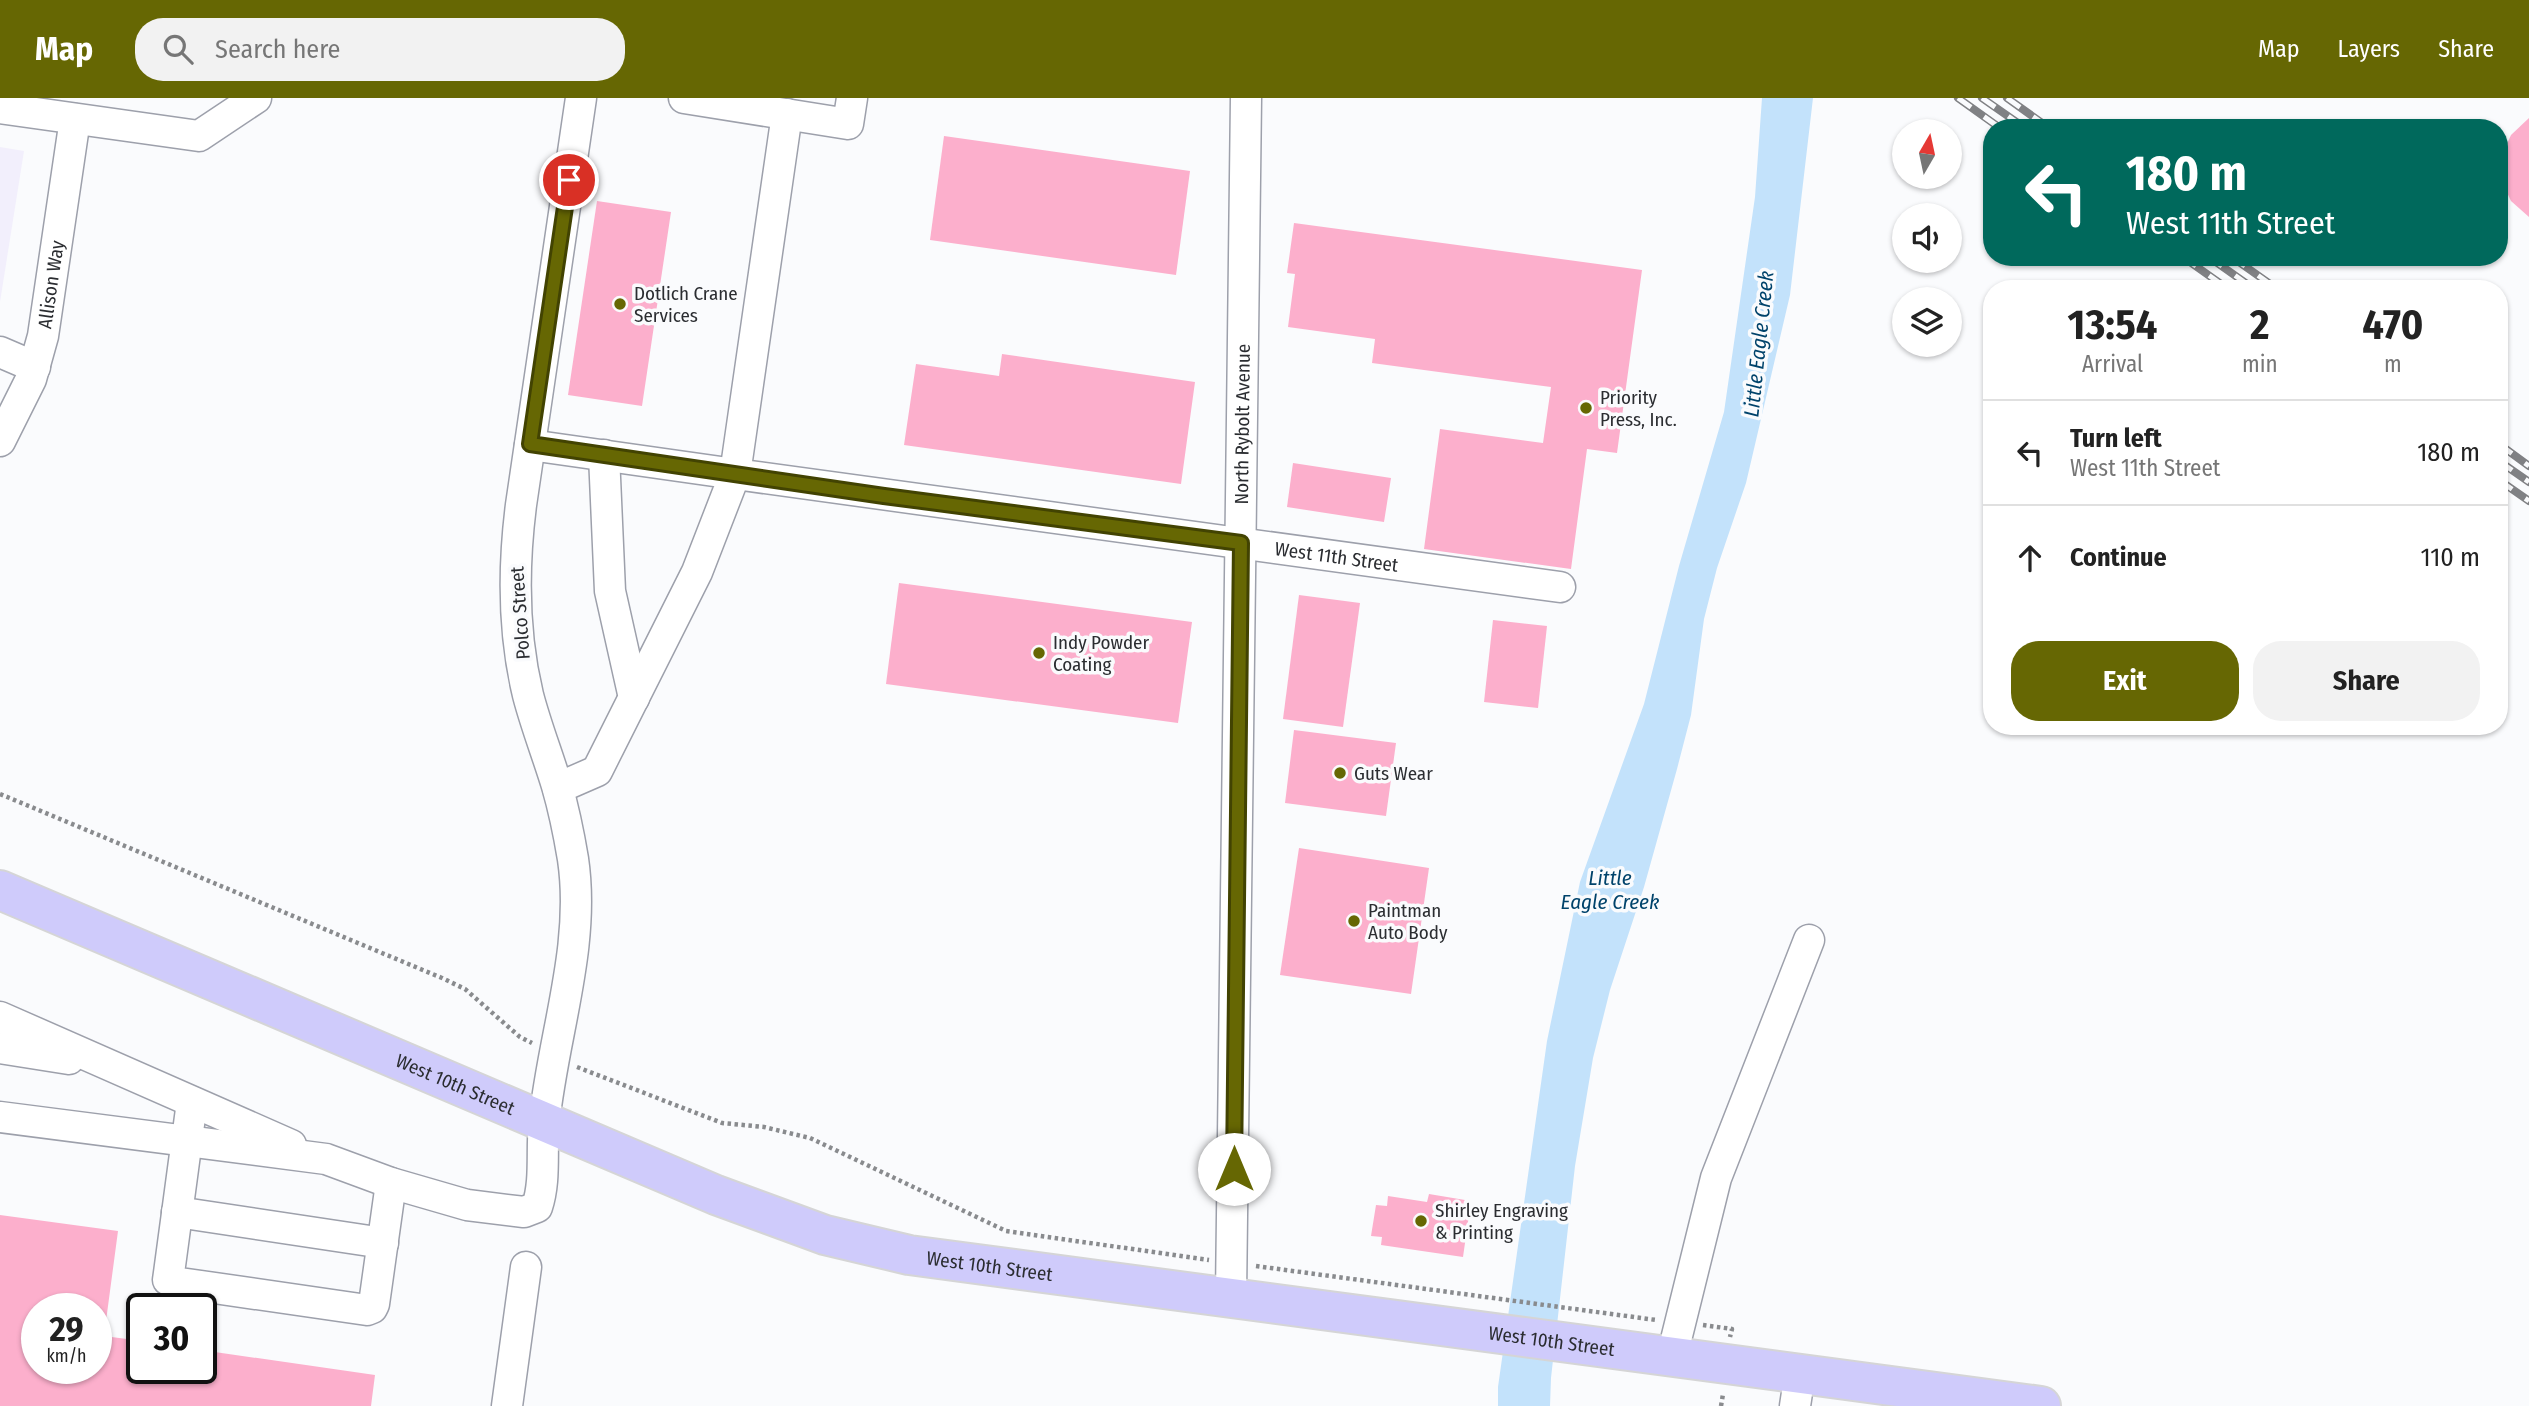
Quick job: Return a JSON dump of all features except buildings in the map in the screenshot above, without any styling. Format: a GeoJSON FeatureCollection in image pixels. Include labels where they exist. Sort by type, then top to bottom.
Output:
{"type":"FeatureCollection","features":[{"type":"Feature","properties":{"kind":"main road","name":"West 10th Street"},"geometry":{"type":"LineString","coordinates":[[0,890],[716,1195],[825,1235],[909,1255],[1232,1280],[1635,1335],[1672,1356],[1797,1390],[2042,1406]]}},
{"type":"Feature","properties":{"kind":"street"},"geometry":{"type":"LineString","coordinates":[[0,107],[72,111],[199,136],[256,98]]}},
{"type":"Feature","properties":{"kind":"street","name":"Polco Street"},"geometry":{"type":"LineString","coordinates":[[391,1183],[467,1205],[524,1212],[537,1207],[542,1192],[544,1123],[574,942],[576,902],[573,861],[558,788],[529,697],[521,655],[516,602],[518,527],[581,98]]}},
{"type":"Feature","properties":{"kind":"street"},"geometry":{"type":"LineString","coordinates":[[684,98],[848,124],[852,98]]}},
{"type":"Feature","properties":{"kind":"street","name":"North Rybolt Avenue"},"geometry":{"type":"LineString","coordinates":[[1232,1280],[1246,98]]}},
{"type":"Feature","properties":{"kind":"street","name":"Allison Way"},"geometry":{"type":"LineString","coordinates":[[0,441],[35,367],[46,317],[72,111]]}},
{"type":"Feature","properties":{"kind":"street"},"geometry":{"type":"LineString","coordinates":[[558,788],[597,771],[697,572],[736,474],[788,114]]}},
{"type":"Feature","properties":{"kind":"street"},"geometry":{"type":"LineString","coordinates":[[0,352],[35,367]]}},
{"type":"Feature","properties":{"kind":"street","name":"West 11th Street"},"geometry":{"type":"LineString","coordinates":[[530,444],[865,493],[1560,587]]}},
{"type":"Feature","properties":{"kind":"street"},"geometry":{"type":"LineString","coordinates":[[604,455],[610,591],[634,698]]}},
{"type":"Feature","properties":{"kind":"street"},"geometry":{"type":"LineString","coordinates":[[1672,1356],[1716,1178],[1809,940]]}},
{"type":"Feature","properties":{"kind":"street"},"geometry":{"type":"LineString","coordinates":[[0,1017],[326,1159],[391,1183],[372,1308],[367,1310],[168,1280],[192,1102]]}},
{"type":"Feature","properties":{"kind":"street"},"geometry":{"type":"LineString","coordinates":[[0,1048],[106,1064]]}},
{"type":"Feature","properties":{"kind":"street"},"geometry":{"type":"LineString","coordinates":[[0,1117],[326,1159]]}},
{"type":"Feature","properties":{"kind":"street"},"geometry":{"type":"LineString","coordinates":[[177,1212],[383,1243]]}},
{"type":"Feature","properties":{"kind":"street"},"geometry":{"type":"LineString","coordinates":[[507,1406],[526,1267]]}},
{"type":"Feature","properties":{"kind":"path"},"geometry":{"type":"LineString","coordinates":[[0,794],[465,989],[520,1037],[588,1073],[722,1123],[764,1127],[810,1138],[1006,1231],[1232,1280],[1635,1335]]}},
{"type":"Feature","properties":{"kind":"path"},"geometry":{"type":"LineString","coordinates":[[1721,1406],[1722,1396]]}},
{"type":"Feature","properties":{"kind":"shaded area"},"geometry":{"type":"Polygon","coordinates":[[[0,147],[24,151],[0,302],[0,147]]]}},
{"type":"Feature","properties":{"kind":"water","name":"Little Eagle Creek"},"geometry":{"type":"Polygon","coordinates":[[[1762,98],[1813,98],[1790,295],[1746,483],[1717,568],[1704,619],[1691,715],[1644,887],[1610,990],[1593,1058],[1575,1166],[1550,1406],[1498,1406],[1498,1387],[1547,1041],[1580,882],[1644,704],[1679,566],[1724,412],[1755,197],[1762,98]]]}},
{"type":"Feature","properties":{"kind":"railway"},"geometry":{"type":"LineString","coordinates":[[1958,98],[1987,119]]}},
{"type":"Feature","properties":{"kind":"railway"},"geometry":{"type":"LineString","coordinates":[[1982,98],[2012,119]]}},
{"type":"Feature","properties":{"kind":"railway"},"geometry":{"type":"LineString","coordinates":[[2007,98],[2036,119]]}},
{"type":"Feature","properties":{"kind":"railway"},"geometry":{"type":"LineString","coordinates":[[2196,266],[2215,280]]}},
{"type":"Feature","properties":{"kind":"railway"},"geometry":{"type":"LineString","coordinates":[[2222,266],[2241,280]]}},
{"type":"Feature","properties":{"kind":"railway"},"geometry":{"type":"LineString","coordinates":[[2245,266],[2264,280]]}},
{"type":"Feature","properties":{"kind":"railway"},"geometry":{"type":"LineString","coordinates":[[2508,451],[2529,466]]}},
{"type":"Feature","properties":{"kind":"railway"},"geometry":{"type":"LineString","coordinates":[[2508,467],[2529,482]]}},
{"type":"Feature","properties":{"kind":"railway"},"geometry":{"type":"LineString","coordinates":[[2508,486],[2529,501]]}},
{"type":"Feature","properties":{"kind":"place","name":"Dotlich Crane Services"},"geometry":{"type":"Point","coordinates":[620,304]}},
{"type":"Feature","properties":{"kind":"place","name":"Priority Press, Inc."},"geometry":{"type":"Point","coordinates":[1586,408]}},
{"type":"Feature","properties":{"kind":"place","name":"Indy Powder Coating"},"geometry":{"type":"Point","coordinates":[1039,653]}},
{"type":"Feature","properties":{"kind":"place","name":"Guts Wear"},"geometry":{"type":"Point","coordinates":[1340,773]}},
{"type":"Feature","properties":{"kind":"place","name":"Paintman Auto Body"},"geometry":{"type":"Point","coordinates":[1354,921]}},
{"type":"Feature","properties":{"kind":"place","name":"Shirley Engraving & Printing"},"geometry":{"type":"Point","coordinates":[1421,1221]}},
{"type":"Feature","properties":{"kind":"route"},"geometry":{"type":"LineString","coordinates":[[569,180],[530,444],[884,496],[1241,543],[1234,1169]]}}]}
